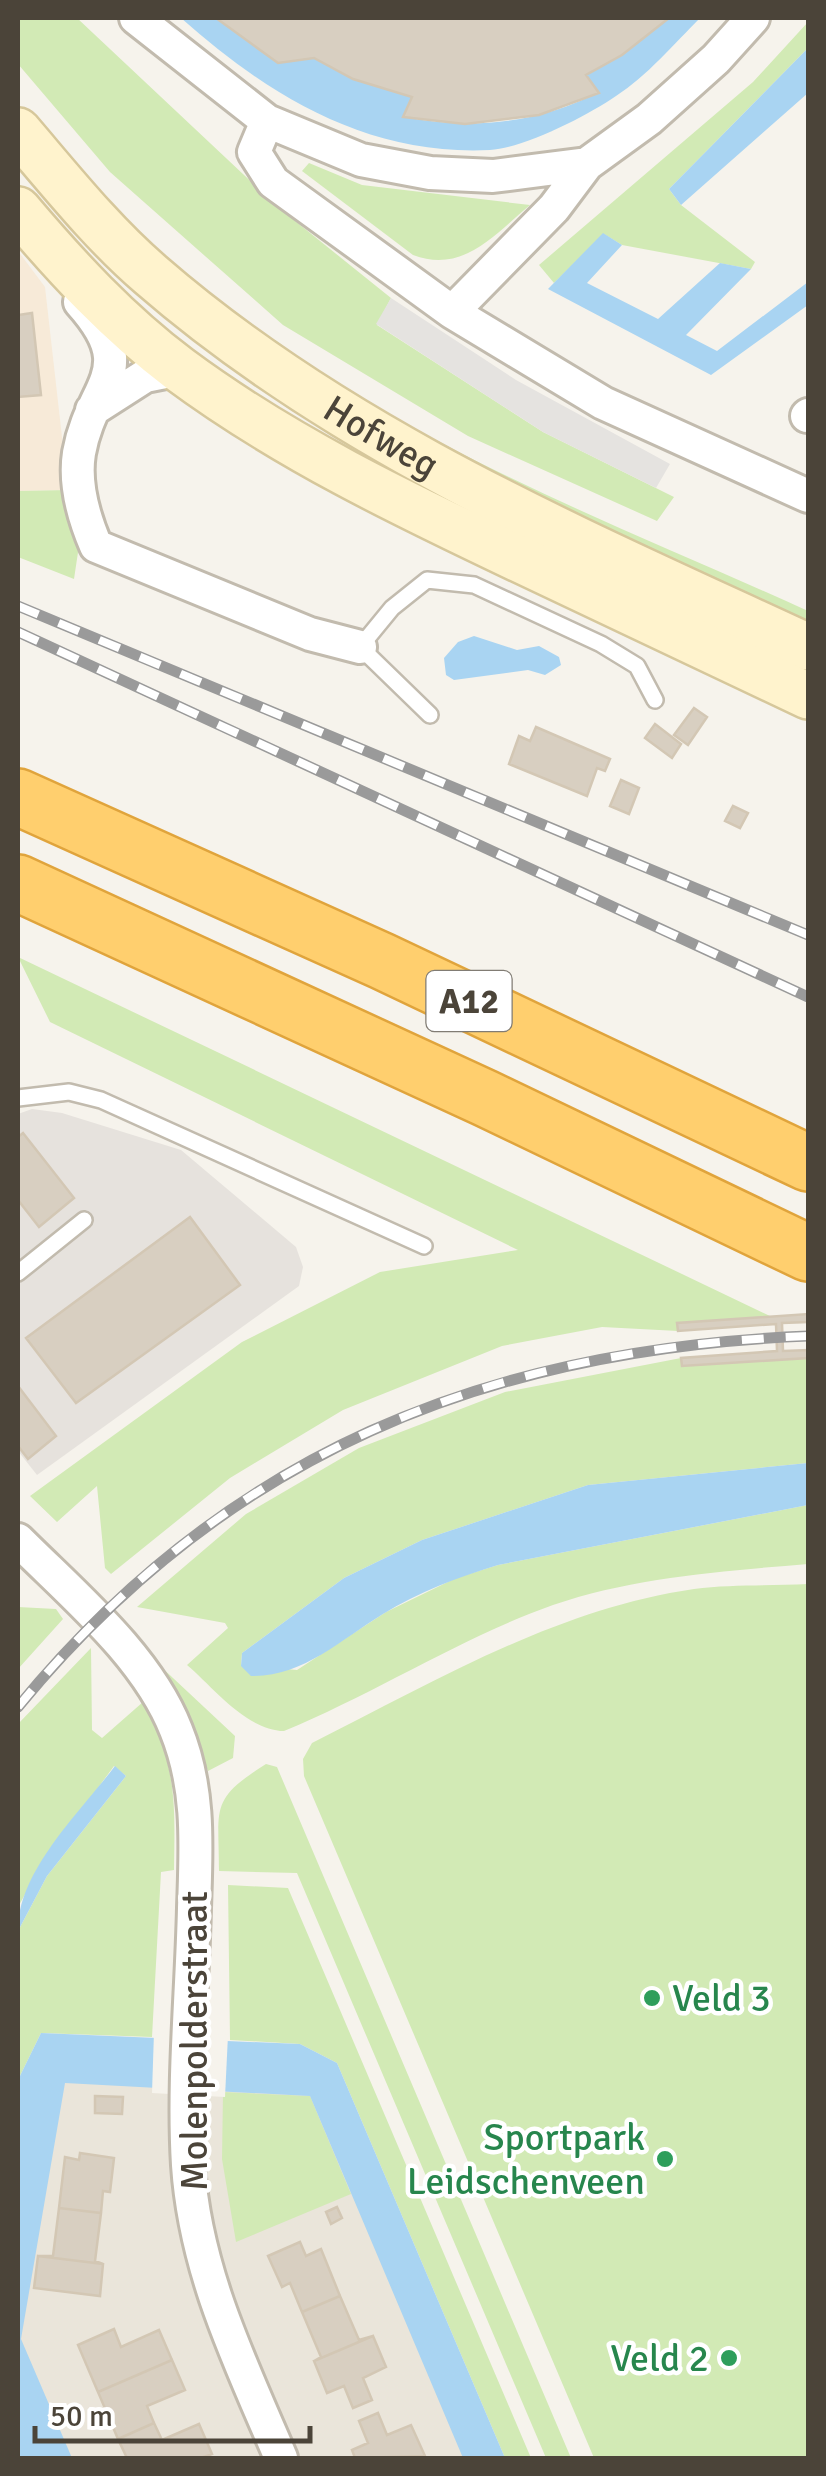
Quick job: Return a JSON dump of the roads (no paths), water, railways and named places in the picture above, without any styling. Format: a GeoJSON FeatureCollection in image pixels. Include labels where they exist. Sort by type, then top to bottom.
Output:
{"type":"FeatureCollection","features":[{"type":"Feature","properties":{"kind":"highway","name":"A12"},"geometry":{"type":"LineString","coordinates":[[18,797],[416,976],[808,1163]]}},
{"type":"Feature","properties":{"kind":"highway","name":"A12"},"geometry":{"type":"LineString","coordinates":[[18,884],[486,1098],[808,1253]]}},
{"type":"Feature","properties":{"kind":"main road","name":"Hofweg"},"geometry":{"type":"LineString","coordinates":[[18,131],[149,274],[246,351],[342,415],[409,456],[808,647]]}},
{"type":"Feature","properties":{"kind":"main road","name":"Hofweg"},"geometry":{"type":"LineString","coordinates":[[18,210],[102,303],[180,370],[311,455],[397,502],[808,696]]}},
{"type":"Feature","properties":{"kind":"street"},"geometry":{"type":"LineString","coordinates":[[136,18],[266,121],[361,160],[430,173],[492,176],[587,164]]}},
{"type":"Feature","properties":{"kind":"street"},"geometry":{"type":"LineString","coordinates":[[452,312],[554,208],[587,164],[649,119],[716,59],[752,18]]}},
{"type":"Feature","properties":{"kind":"street"},"geometry":{"type":"LineString","coordinates":[[266,121],[254,152],[273,182],[452,312],[603,403],[738,468],[808,496]]}},
{"type":"Feature","properties":{"kind":"street"},"geometry":{"type":"LineString","coordinates":[[48,246],[50,269],[102,326],[108,342],[110,376],[92,410],[78,455],[82,514],[96,546],[310,634],[360,648]]}},
{"type":"Feature","properties":{"kind":"street"},"geometry":{"type":"LineString","coordinates":[[92,410],[145,376],[180,370]]}},
{"type":"Feature","properties":{"kind":"street","name":"Molenpolderstraat"},"geometry":{"type":"LineString","coordinates":[[18,1540],[113,1638],[164,1703],[193,1788],[197,1816],[186,2111],[196,2235],[210,2292],[281,2458]]}},
{"type":"Feature","properties":{"kind":"lane"},"geometry":{"type":"LineString","coordinates":[[430,714],[360,648],[392,608],[427,580],[474,585],[637,666],[656,700]]}},
{"type":"Feature","properties":{"kind":"lane"},"geometry":{"type":"LineString","coordinates":[[18,1098],[69,1092],[101,1100],[424,1246]]}},
{"type":"Feature","properties":{"kind":"lane"},"geometry":{"type":"LineString","coordinates":[[18,1272],[84,1220]]}},
{"type":"Feature","properties":{"kind":"water"},"geometry":{"type":"Polygon","coordinates":[[[181,18],[216,18],[278,63],[314,58],[353,79],[412,97],[404,117],[479,123],[528,117],[576,103],[599,92],[586,75],[622,55],[669,18],[700,18],[639,79],[604,104],[537,137],[490,150],[402,143],[322,115],[249,72],[181,18]]]}},
{"type":"Feature","properties":{"kind":"water"},"geometry":{"type":"Polygon","coordinates":[[[808,48],[808,93],[681,205],[669,189],[808,48]]]}},
{"type":"Feature","properties":{"kind":"water"},"geometry":{"type":"Polygon","coordinates":[[[603,233],[622,245],[587,283],[658,319],[720,263],[751,269],[686,335],[717,351],[808,282],[808,305],[711,375],[548,289],[603,233]]]}},
{"type":"Feature","properties":{"kind":"water"},"geometry":{"type":"Polygon","coordinates":[[[474,636],[517,650],[539,646],[559,657],[561,665],[545,675],[528,670],[454,680],[446,675],[444,658],[458,642],[474,636]]]}},
{"type":"Feature","properties":{"kind":"water"},"geometry":{"type":"Polygon","coordinates":[[[808,1463],[808,1505],[498,1565],[411,1599],[304,1664],[270,1675],[251,1676],[241,1666],[242,1653],[344,1578],[422,1540],[588,1485],[808,1463]]]}},
{"type":"Feature","properties":{"kind":"water"},"geometry":{"type":"Polygon","coordinates":[[[115,1766],[126,1776],[47,1876],[18,1931],[20,1909],[39,1865],[115,1766]]]}},
{"type":"Feature","properties":{"kind":"water"},"geometry":{"type":"Polygon","coordinates":[[[41,2033],[300,2044],[337,2063],[505,2458],[463,2458],[310,2096],[65,2083],[21,2339],[72,2458],[18,2458],[18,2080],[41,2033]]]}},
{"type":"Feature","properties":{"kind":"railway"},"geometry":{"type":"LineString","coordinates":[[18,606],[808,935]]}},
{"type":"Feature","properties":{"kind":"railway"},"geometry":{"type":"LineString","coordinates":[[18,632],[808,997]]}},
{"type":"Feature","properties":{"kind":"railway"},"geometry":{"type":"LineString","coordinates":[[18,1707],[98,1619],[184,1544],[274,1481],[370,1431],[471,1392],[578,1364],[690,1345],[808,1336]]}},
{"type":"Feature","properties":{"kind":"place","name":"Veld 3"},"geometry":{"type":"Point","coordinates":[652,1998]}},
{"type":"Feature","properties":{"kind":"place","name":"Sportpark Leidschenveen"},"geometry":{"type":"Point","coordinates":[665,2159]}},
{"type":"Feature","properties":{"kind":"place","name":"Veld 2"},"geometry":{"type":"Point","coordinates":[729,2358]}}]}
